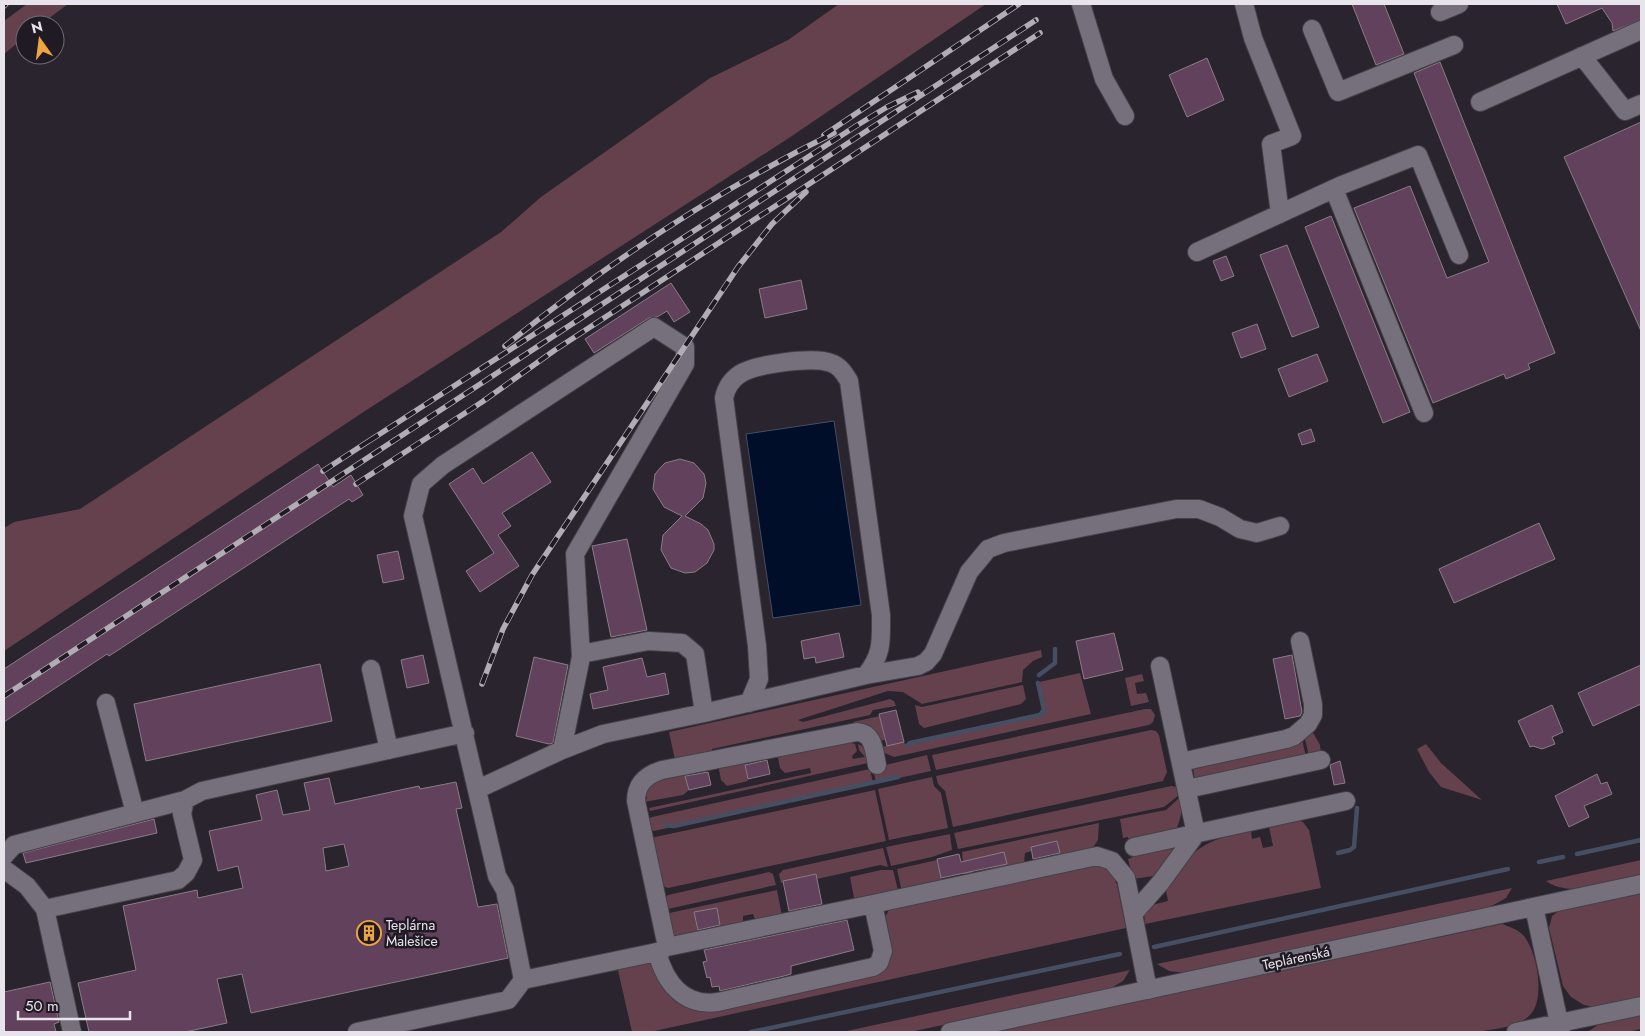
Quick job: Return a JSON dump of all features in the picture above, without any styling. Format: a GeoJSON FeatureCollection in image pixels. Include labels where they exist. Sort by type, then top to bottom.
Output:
{"type":"FeatureCollection","features":[{"type":"Feature","properties":{"kind":"street"},"geometry":{"type":"LineString","coordinates":[[1081,4],[1104,79],[1125,116]]}},
{"type":"Feature","properties":{"kind":"street"},"geometry":{"type":"LineString","coordinates":[[1244,4],[1254,38],[1292,136],[1271,144],[1280,214]]}},
{"type":"Feature","properties":{"kind":"street"},"geometry":{"type":"LineString","coordinates":[[1440,12],[1459,4]]}},
{"type":"Feature","properties":{"kind":"street"},"geometry":{"type":"LineString","coordinates":[[1312,29],[1338,92],[1454,45]]}},
{"type":"Feature","properties":{"kind":"street"},"geometry":{"type":"LineString","coordinates":[[1480,102],[1641,30]]}},
{"type":"Feature","properties":{"kind":"street"},"geometry":{"type":"LineString","coordinates":[[1582,56],[1625,112],[1641,104]]}},
{"type":"Feature","properties":{"kind":"street"},"geometry":{"type":"LineString","coordinates":[[1197,252],[1334,189],[1418,155],[1459,255]]}},
{"type":"Feature","properties":{"kind":"street"},"geometry":{"type":"LineString","coordinates":[[1334,189],[1424,413]]}},
{"type":"Feature","properties":{"kind":"street"},"geometry":{"type":"LineString","coordinates":[[523,980],[505,890],[497,876],[413,516],[421,484],[443,464],[654,327],[684,346],[685,364],[575,554],[581,654],[562,750]]}},
{"type":"Feature","properties":{"kind":"street"},"geometry":{"type":"LineString","coordinates":[[749,703],[759,679],[758,646],[724,398],[726,389],[733,380],[752,369],[811,359],[824,360],[833,363],[843,371],[849,381],[881,615],[882,646],[876,662],[866,675]]}},
{"type":"Feature","properties":{"kind":"street"},"geometry":{"type":"LineString","coordinates":[[478,789],[562,750],[603,734],[749,703],[866,675],[908,668],[926,662],[932,654],[969,572],[988,549],[1004,542],[1176,509],[1199,509],[1220,517],[1240,528],[1257,533],[1280,526]]}},
{"type":"Feature","properties":{"kind":"street"},"geometry":{"type":"LineString","coordinates":[[581,654],[648,640],[682,643],[695,654],[704,713]]}},
{"type":"Feature","properties":{"kind":"street"},"geometry":{"type":"LineString","coordinates":[[1181,762],[1286,739],[1302,730],[1313,715],[1313,704],[1300,641]]}},
{"type":"Feature","properties":{"kind":"street"},"geometry":{"type":"LineString","coordinates":[[1133,914],[1161,882],[1196,834],[1160,666]]}},
{"type":"Feature","properties":{"kind":"street"},"geometry":{"type":"LineString","coordinates":[[370,669],[389,750]]}},
{"type":"Feature","properties":{"kind":"street"},"geometry":{"type":"LineString","coordinates":[[106,703],[135,813]]}},
{"type":"Feature","properties":{"kind":"street"},"geometry":{"type":"LineString","coordinates":[[873,904],[883,951],[879,963],[718,1002],[699,1003],[682,995],[662,970],[662,949],[636,793],[646,778],[662,770],[857,732],[870,738],[877,765]]}},
{"type":"Feature","properties":{"kind":"street"},"geometry":{"type":"LineString","coordinates":[[4,856],[14,845],[185,800],[202,791],[465,733]]}},
{"type":"Feature","properties":{"kind":"street"},"geometry":{"type":"LineString","coordinates":[[1187,790],[1321,760]]}},
{"type":"Feature","properties":{"kind":"street"},"geometry":{"type":"LineString","coordinates":[[45,909],[178,880],[186,873],[193,860],[182,814],[185,800]]}},
{"type":"Feature","properties":{"kind":"street"},"geometry":{"type":"LineString","coordinates":[[1134,847],[1346,801]]}},
{"type":"Feature","properties":{"kind":"street"},"geometry":{"type":"LineString","coordinates":[[357,1032],[423,1025],[508,1000],[523,980],[1097,856],[1112,861],[1122,871],[1127,883],[1148,990]]}},
{"type":"Feature","properties":{"kind":"street"},"geometry":{"type":"LineString","coordinates":[[4,869],[28,886],[45,909],[72,1032]]}},
{"type":"Feature","properties":{"kind":"street","name":"Teplárenská"},"geometry":{"type":"LineString","coordinates":[[950,1032],[1641,884]]}},
{"type":"Feature","properties":{"kind":"street"},"geometry":{"type":"LineString","coordinates":[[1534,907],[1560,1028]]}},
{"type":"Feature","properties":{"kind":"street"},"geometry":{"type":"LineString","coordinates":[[1516,1032],[1560,1028],[1641,1006]]}},
{"type":"Feature","properties":{"kind":"shaded area"},"geometry":{"type":"Polygon","coordinates":[[[27,4],[68,4],[53,15],[15,15],[15,45],[4,54],[4,21],[27,4]]]}},
{"type":"Feature","properties":{"kind":"shaded area"},"geometry":{"type":"Polygon","coordinates":[[[839,4],[986,4],[789,138],[365,411],[4,651],[4,528],[14,522],[80,509],[501,232],[541,197],[710,78],[788,40],[839,4]]]}},
{"type":"Feature","properties":{"kind":"shaded area"},"geometry":{"type":"Polygon","coordinates":[[[1041,650],[1042,657],[1033,661],[1023,670],[1022,682],[922,704],[903,692],[888,691],[798,720],[803,722],[890,699],[894,701],[896,706],[873,710],[870,715],[712,749],[713,757],[675,760],[669,732],[1041,650]]]}},
{"type":"Feature","properties":{"kind":"shaded area"},"geometry":{"type":"Polygon","coordinates":[[[1080,673],[1091,714],[894,757],[882,752],[881,747],[904,742],[905,744],[1041,716],[1045,710],[1039,682],[1080,673]]]}},
{"type":"Feature","properties":{"kind":"shaded area"},"geometry":{"type":"Polygon","coordinates":[[[1142,674],[1144,681],[1135,683],[1137,694],[1146,693],[1149,702],[1131,706],[1125,678],[1142,674]]]}},
{"type":"Feature","properties":{"kind":"shaded area"},"geometry":{"type":"Polygon","coordinates":[[[1023,685],[1026,699],[1021,704],[924,728],[919,724],[915,705],[922,707],[1023,685]]]}},
{"type":"Feature","properties":{"kind":"shaded area"},"geometry":{"type":"Polygon","coordinates":[[[1151,709],[1155,715],[1153,722],[1149,725],[936,770],[932,755],[1151,709]]]}},
{"type":"Feature","properties":{"kind":"shaded area"},"geometry":{"type":"Polygon","coordinates":[[[880,716],[885,740],[880,741],[876,731],[868,726],[854,727],[853,722],[880,716]]]}},
{"type":"Feature","properties":{"kind":"shaded area"},"geometry":{"type":"Polygon","coordinates":[[[1311,729],[1320,745],[1321,754],[1309,756],[1304,735],[1311,729]]]}},
{"type":"Feature","properties":{"kind":"shaded area"},"geometry":{"type":"Polygon","coordinates":[[[1151,730],[1156,731],[1159,735],[1167,772],[1163,781],[953,827],[945,791],[938,784],[936,776],[1151,730]]]}},
{"type":"Feature","properties":{"kind":"shaded area"},"geometry":{"type":"Polygon","coordinates":[[[1302,739],[1306,757],[1195,781],[1193,768],[1302,739]]]}},
{"type":"Feature","properties":{"kind":"shaded area"},"geometry":{"type":"Polygon","coordinates":[[[840,740],[855,744],[857,751],[852,756],[853,759],[865,757],[859,750],[858,744],[864,747],[868,763],[650,811],[649,808],[811,773],[810,768],[785,773],[780,768],[777,753],[840,740]]]}},
{"type":"Feature","properties":{"kind":"shaded area"},"geometry":{"type":"Polygon","coordinates":[[[1426,744],[1441,763],[1482,800],[1441,787],[1429,772],[1417,749],[1426,744]]]}},
{"type":"Feature","properties":{"kind":"shaded area"},"geometry":{"type":"Polygon","coordinates":[[[927,755],[931,771],[876,783],[873,768],[927,755]]]}},
{"type":"Feature","properties":{"kind":"shaded area"},"geometry":{"type":"Polygon","coordinates":[[[744,759],[748,781],[727,786],[721,780],[718,764],[744,759]]]}},
{"type":"Feature","properties":{"kind":"shaded area"},"geometry":{"type":"Polygon","coordinates":[[[870,769],[873,783],[654,831],[651,829],[649,819],[652,817],[870,769]]]}},
{"type":"Feature","properties":{"kind":"shaded area"},"geometry":{"type":"Polygon","coordinates":[[[684,770],[689,790],[683,795],[644,802],[643,800],[647,799],[645,792],[656,779],[684,770]]]}},
{"type":"Feature","properties":{"kind":"shaded area"},"geometry":{"type":"Polygon","coordinates":[[[932,777],[934,786],[941,793],[948,828],[889,840],[878,789],[932,777]]]}},
{"type":"Feature","properties":{"kind":"shaded area"},"geometry":{"type":"Polygon","coordinates":[[[1171,786],[1177,787],[1179,795],[1164,807],[958,849],[954,833],[1171,786]]]}},
{"type":"Feature","properties":{"kind":"shaded area"},"geometry":{"type":"Polygon","coordinates":[[[875,790],[886,841],[668,888],[663,886],[653,838],[655,837],[875,790]]]}},
{"type":"Feature","properties":{"kind":"shaded area"},"geometry":{"type":"Polygon","coordinates":[[[1182,798],[1178,826],[1173,835],[1130,844],[1128,837],[1123,838],[1120,819],[1166,810],[1178,799],[1182,798]]]}},
{"type":"Feature","properties":{"kind":"shaded area"},"geometry":{"type":"Polygon","coordinates":[[[1297,820],[1303,822],[1309,830],[1321,888],[1145,924],[1144,913],[1152,905],[1168,901],[1165,886],[1184,862],[1201,848],[1222,838],[1251,830],[1252,839],[1260,837],[1263,848],[1273,846],[1269,827],[1297,820]]]}},
{"type":"Feature","properties":{"kind":"shaded area"},"geometry":{"type":"Polygon","coordinates":[[[1099,823],[1098,840],[1091,850],[1034,861],[1060,854],[1057,841],[1031,847],[1032,851],[1025,853],[1024,864],[981,873],[980,871],[1007,864],[1004,853],[978,858],[979,862],[970,876],[902,893],[897,869],[937,860],[942,880],[964,876],[962,852],[1099,823]]]}},
{"type":"Feature","properties":{"kind":"shaded area"},"geometry":{"type":"Polygon","coordinates":[[[950,834],[952,850],[932,857],[891,866],[886,847],[950,834]]]}},
{"type":"Feature","properties":{"kind":"shaded area"},"geometry":{"type":"Polygon","coordinates":[[[1173,845],[1172,854],[1161,872],[1156,872],[1154,876],[1133,879],[1128,859],[1133,857],[1131,851],[1173,845]]]}},
{"type":"Feature","properties":{"kind":"shaded area"},"geometry":{"type":"Polygon","coordinates":[[[883,848],[888,867],[880,865],[817,879],[816,874],[781,883],[779,874],[783,870],[883,848]]]}},
{"type":"Feature","properties":{"kind":"shaded area"},"geometry":{"type":"Polygon","coordinates":[[[1641,860],[1641,875],[1592,887],[1567,888],[1556,886],[1546,881],[1641,860]]]}},
{"type":"Feature","properties":{"kind":"shaded area"},"geometry":{"type":"Polygon","coordinates":[[[1080,863],[1105,865],[1114,877],[1126,928],[650,1032],[632,1032],[617,966],[646,961],[655,969],[677,1000],[685,1006],[709,1010],[882,971],[889,960],[890,954],[884,919],[890,908],[1080,863]]]}},
{"type":"Feature","properties":{"kind":"shaded area"},"geometry":{"type":"Polygon","coordinates":[[[881,870],[893,870],[898,890],[854,898],[850,877],[881,870]]]}},
{"type":"Feature","properties":{"kind":"shaded area"},"geometry":{"type":"Polygon","coordinates":[[[769,872],[773,874],[776,885],[668,909],[666,897],[668,895],[769,872]]]}},
{"type":"Feature","properties":{"kind":"shaded area"},"geometry":{"type":"Polygon","coordinates":[[[1512,888],[1506,898],[1488,908],[1186,973],[1169,971],[1157,964],[1512,888]]]}},
{"type":"Feature","properties":{"kind":"shaded area"},"geometry":{"type":"Polygon","coordinates":[[[777,890],[782,916],[756,922],[753,914],[743,916],[743,924],[721,929],[717,908],[695,912],[699,934],[675,940],[669,913],[777,890]]]}},
{"type":"Feature","properties":{"kind":"shaded area"},"geometry":{"type":"Polygon","coordinates":[[[1641,893],[1641,997],[1594,1007],[1584,1005],[1571,997],[1563,986],[1549,928],[1552,916],[1559,911],[1641,893]]]}},
{"type":"Feature","properties":{"kind":"shaded area"},"geometry":{"type":"Polygon","coordinates":[[[1502,924],[1518,931],[1528,942],[1536,963],[1539,987],[1535,1008],[1530,1015],[1518,1023],[1504,1027],[1475,1032],[991,1032],[1502,924]]]}},
{"type":"Feature","properties":{"kind":"shaded area"},"geometry":{"type":"Polygon","coordinates":[[[1130,970],[1123,981],[1108,990],[910,1032],[842,1032],[1130,970]]]}},
{"type":"Feature","properties":{"kind":"shaded area"},"geometry":{"type":"Polygon","coordinates":[[[1641,1015],[1641,1029],[1628,1032],[1587,1032],[1598,1025],[1641,1015]]]}},
{"type":"Feature","properties":{"kind":"water"},"geometry":{"type":"Polygon","coordinates":[[[834,421],[861,605],[773,618],[746,434],[834,421]]]}},
{"type":"Feature","properties":{"kind":"building"},"geometry":{"type":"Polygon","coordinates":[[[1352,4],[1384,4],[1404,54],[1376,65],[1352,4]]]}},
{"type":"Feature","properties":{"kind":"building"},"geometry":{"type":"Polygon","coordinates":[[[1557,4],[1641,4],[1641,20],[1613,31],[1612,23],[1602,8],[1566,24],[1557,4]]]}},
{"type":"Feature","properties":{"kind":"building"},"geometry":{"type":"Polygon","coordinates":[[[1207,58],[1224,100],[1187,117],[1169,75],[1207,58]]]}},
{"type":"Feature","properties":{"kind":"building"},"geometry":{"type":"Polygon","coordinates":[[[1440,62],[1555,353],[1528,364],[1530,369],[1506,379],[1504,374],[1433,403],[1354,208],[1410,186],[1447,278],[1489,262],[1414,73],[1440,62]]]}},
{"type":"Feature","properties":{"kind":"building"},"geometry":{"type":"Polygon","coordinates":[[[1641,122],[1641,331],[1564,157],[1641,122]]]}},
{"type":"Feature","properties":{"kind":"building"},"geometry":{"type":"Polygon","coordinates":[[[1331,216],[1410,412],[1383,423],[1305,227],[1331,216]]]}},
{"type":"Feature","properties":{"kind":"building"},"geometry":{"type":"Polygon","coordinates":[[[1287,245],[1319,327],[1292,337],[1260,255],[1287,245]]]}},
{"type":"Feature","properties":{"kind":"building"},"geometry":{"type":"Polygon","coordinates":[[[1226,256],[1234,276],[1221,281],[1213,261],[1226,256]]]}},
{"type":"Feature","properties":{"kind":"building"},"geometry":{"type":"Polygon","coordinates":[[[801,280],[807,309],[765,318],[759,289],[801,280]]]}},
{"type":"Feature","properties":{"kind":"building"},"geometry":{"type":"Polygon","coordinates":[[[671,283],[690,312],[674,322],[667,311],[657,317],[649,318],[594,353],[585,339],[671,283]]]}},
{"type":"Feature","properties":{"kind":"building"},"geometry":{"type":"Polygon","coordinates":[[[1257,324],[1266,349],[1241,358],[1232,333],[1257,324]]]}},
{"type":"Feature","properties":{"kind":"building"},"geometry":{"type":"Polygon","coordinates":[[[1317,354],[1328,381],[1289,397],[1278,369],[1317,354]]]}},
{"type":"Feature","properties":{"kind":"building"},"geometry":{"type":"Polygon","coordinates":[[[1311,429],[1315,441],[1302,445],[1298,434],[1311,429]]]}},
{"type":"Feature","properties":{"kind":"building"},"geometry":{"type":"Polygon","coordinates":[[[532,452],[551,482],[502,513],[511,526],[498,535],[519,566],[480,592],[466,571],[494,553],[449,484],[473,468],[483,484],[532,452]]]}},
{"type":"Feature","properties":{"kind":"building"},"geometry":{"type":"Polygon","coordinates":[[[680,459],[694,463],[704,474],[706,483],[703,498],[685,516],[708,530],[714,544],[714,550],[707,563],[695,572],[685,573],[671,568],[661,550],[663,535],[682,516],[664,507],[653,489],[655,474],[661,467],[665,463],[680,459]]]}},
{"type":"Feature","properties":{"kind":"building"},"geometry":{"type":"Polygon","coordinates":[[[318,464],[333,487],[351,475],[363,495],[352,502],[349,499],[109,656],[107,654],[4,722],[4,669],[318,464]]]}},
{"type":"Feature","properties":{"kind":"building"},"geometry":{"type":"Polygon","coordinates":[[[1539,523],[1555,559],[1454,603],[1439,569],[1539,523]]]}},
{"type":"Feature","properties":{"kind":"building"},"geometry":{"type":"Polygon","coordinates":[[[627,539],[647,630],[611,637],[592,546],[627,539]]]}},
{"type":"Feature","properties":{"kind":"building"},"geometry":{"type":"Polygon","coordinates":[[[398,551],[404,579],[383,583],[377,555],[398,551]]]}},
{"type":"Feature","properties":{"kind":"building"},"geometry":{"type":"Polygon","coordinates":[[[839,633],[844,657],[816,663],[815,657],[804,659],[801,641],[839,633]]]}},
{"type":"Feature","properties":{"kind":"building"},"geometry":{"type":"Polygon","coordinates":[[[1114,633],[1123,670],[1084,679],[1076,641],[1114,633]]]}},
{"type":"Feature","properties":{"kind":"building"},"geometry":{"type":"Polygon","coordinates":[[[423,655],[429,683],[407,688],[401,660],[423,655]]]}},
{"type":"Feature","properties":{"kind":"building"},"geometry":{"type":"Polygon","coordinates":[[[1292,655],[1302,712],[1300,716],[1285,719],[1273,659],[1292,655]]]}},
{"type":"Feature","properties":{"kind":"building"},"geometry":{"type":"Polygon","coordinates":[[[534,657],[568,665],[553,743],[549,744],[516,736],[534,657]]]}},
{"type":"Feature","properties":{"kind":"building"},"geometry":{"type":"Polygon","coordinates":[[[642,658],[647,677],[665,673],[669,694],[593,709],[590,694],[608,690],[603,667],[642,658]]]}},
{"type":"Feature","properties":{"kind":"building"},"geometry":{"type":"Polygon","coordinates":[[[320,664],[332,721],[146,761],[134,704],[320,664]]]}},
{"type":"Feature","properties":{"kind":"building"},"geometry":{"type":"Polygon","coordinates":[[[1641,665],[1641,704],[1593,726],[1578,693],[1641,665]]]}},
{"type":"Feature","properties":{"kind":"building"},"geometry":{"type":"Polygon","coordinates":[[[1552,705],[1563,732],[1552,737],[1555,744],[1542,749],[1530,747],[1518,721],[1552,705]]]}},
{"type":"Feature","properties":{"kind":"building"},"geometry":{"type":"Polygon","coordinates":[[[896,710],[904,742],[887,746],[879,714],[896,710]]]}},
{"type":"Feature","properties":{"kind":"building"},"geometry":{"type":"Polygon","coordinates":[[[767,760],[770,774],[748,779],[745,765],[767,760]]]}},
{"type":"Feature","properties":{"kind":"building"},"geometry":{"type":"Polygon","coordinates":[[[1340,761],[1345,783],[1334,785],[1330,765],[1340,761]]]}},
{"type":"Feature","properties":{"kind":"building"},"geometry":{"type":"Polygon","coordinates":[[[708,772],[711,785],[689,790],[685,776],[708,772]]]}},
{"type":"Feature","properties":{"kind":"building"},"geometry":{"type":"Polygon","coordinates":[[[1597,774],[1601,784],[1607,782],[1612,794],[1584,806],[1589,817],[1569,827],[1555,796],[1597,774]]]}},
{"type":"Feature","properties":{"kind":"building"},"geometry":{"type":"Polygon","coordinates":[[[329,778],[335,804],[419,786],[420,789],[456,782],[462,808],[456,809],[478,907],[497,904],[508,958],[251,1013],[242,974],[217,979],[227,1023],[185,1032],[89,1032],[78,983],[136,970],[123,906],[197,890],[198,898],[243,888],[238,866],[218,871],[209,831],[262,820],[256,795],[277,790],[283,815],[310,810],[304,783],[329,778]],[[344,844],[323,848],[326,871],[349,866],[344,844]]]}},
{"type":"Feature","properties":{"kind":"building"},"geometry":{"type":"Polygon","coordinates":[[[154,819],[157,833],[26,863],[23,853],[154,819]]]}},
{"type":"Feature","properties":{"kind":"building"},"geometry":{"type":"Polygon","coordinates":[[[1057,841],[1060,853],[1033,859],[1031,847],[1057,841]]]}},
{"type":"Feature","properties":{"kind":"building"},"geometry":{"type":"Polygon","coordinates":[[[1004,852],[1007,864],[941,878],[937,859],[959,854],[961,862],[1004,852]]]}},
{"type":"Feature","properties":{"kind":"building"},"geometry":{"type":"Polygon","coordinates":[[[816,874],[822,904],[789,911],[783,881],[816,874]]]}},
{"type":"Feature","properties":{"kind":"building"},"geometry":{"type":"Polygon","coordinates":[[[717,908],[720,925],[698,930],[694,912],[717,908]]]}},
{"type":"Feature","properties":{"kind":"building"},"geometry":{"type":"Polygon","coordinates":[[[847,920],[854,950],[791,966],[791,974],[720,991],[719,986],[712,987],[710,977],[707,978],[703,962],[707,961],[704,950],[847,920]]]}},
{"type":"Feature","properties":{"kind":"building"},"geometry":{"type":"Polygon","coordinates":[[[50,982],[59,1022],[54,1024],[56,1032],[4,1032],[4,992],[50,982]]]}},
{"type":"Feature","properties":{"kind":"waterway"},"geometry":{"type":"LineString","coordinates":[[1039,675],[1055,663],[1055,649]]}},
{"type":"Feature","properties":{"kind":"waterway"},"geometry":{"type":"LineString","coordinates":[[908,745],[910,743],[1040,715],[1044,710],[1038,683]]}},
{"type":"Feature","properties":{"kind":"waterway"},"geometry":{"type":"LineString","coordinates":[[665,825],[674,826],[898,777]]}},
{"type":"Feature","properties":{"kind":"waterway"},"geometry":{"type":"LineString","coordinates":[[1338,853],[1354,847],[1357,808]]}},
{"type":"Feature","properties":{"kind":"waterway"},"geometry":{"type":"LineString","coordinates":[[1577,854],[1641,840]]}},
{"type":"Feature","properties":{"kind":"waterway"},"geometry":{"type":"LineString","coordinates":[[1539,862],[1563,857]]}},
{"type":"Feature","properties":{"kind":"waterway"},"geometry":{"type":"LineString","coordinates":[[1154,947],[1508,869]]}},
{"type":"Feature","properties":{"kind":"waterway"},"geometry":{"type":"LineString","coordinates":[[751,1032],[1120,954]]}},
{"type":"Feature","properties":{"kind":"railway"},"geometry":{"type":"LineString","coordinates":[[824,135],[1019,4]]}},
{"type":"Feature","properties":{"kind":"railway"},"geometry":{"type":"LineString","coordinates":[[4,696],[1036,20]]}},
{"type":"Feature","properties":{"kind":"railway"},"geometry":{"type":"LineString","coordinates":[[356,484],[482,402],[555,350],[1040,33]]}},
{"type":"Feature","properties":{"kind":"railway"},"geometry":{"type":"LineString","coordinates":[[369,441],[856,126],[887,107],[918,92]]}},
{"type":"Feature","properties":{"kind":"railway"},"geometry":{"type":"LineString","coordinates":[[505,346],[582,286],[663,230],[747,179],[834,133]]}},
{"type":"Feature","properties":{"kind":"railway"},"geometry":{"type":"LineString","coordinates":[[482,684],[503,629],[532,575],[738,267],[772,224],[806,192]]}},
{"type":"Feature","properties":{"kind":"railway"},"geometry":{"type":"LineString","coordinates":[[323,471],[375,437]]}},
{"type":"Feature","properties":{"kind":"place","name":"Teplárna Malešice"},"geometry":{"type":"Point","coordinates":[369,933]}}]}
